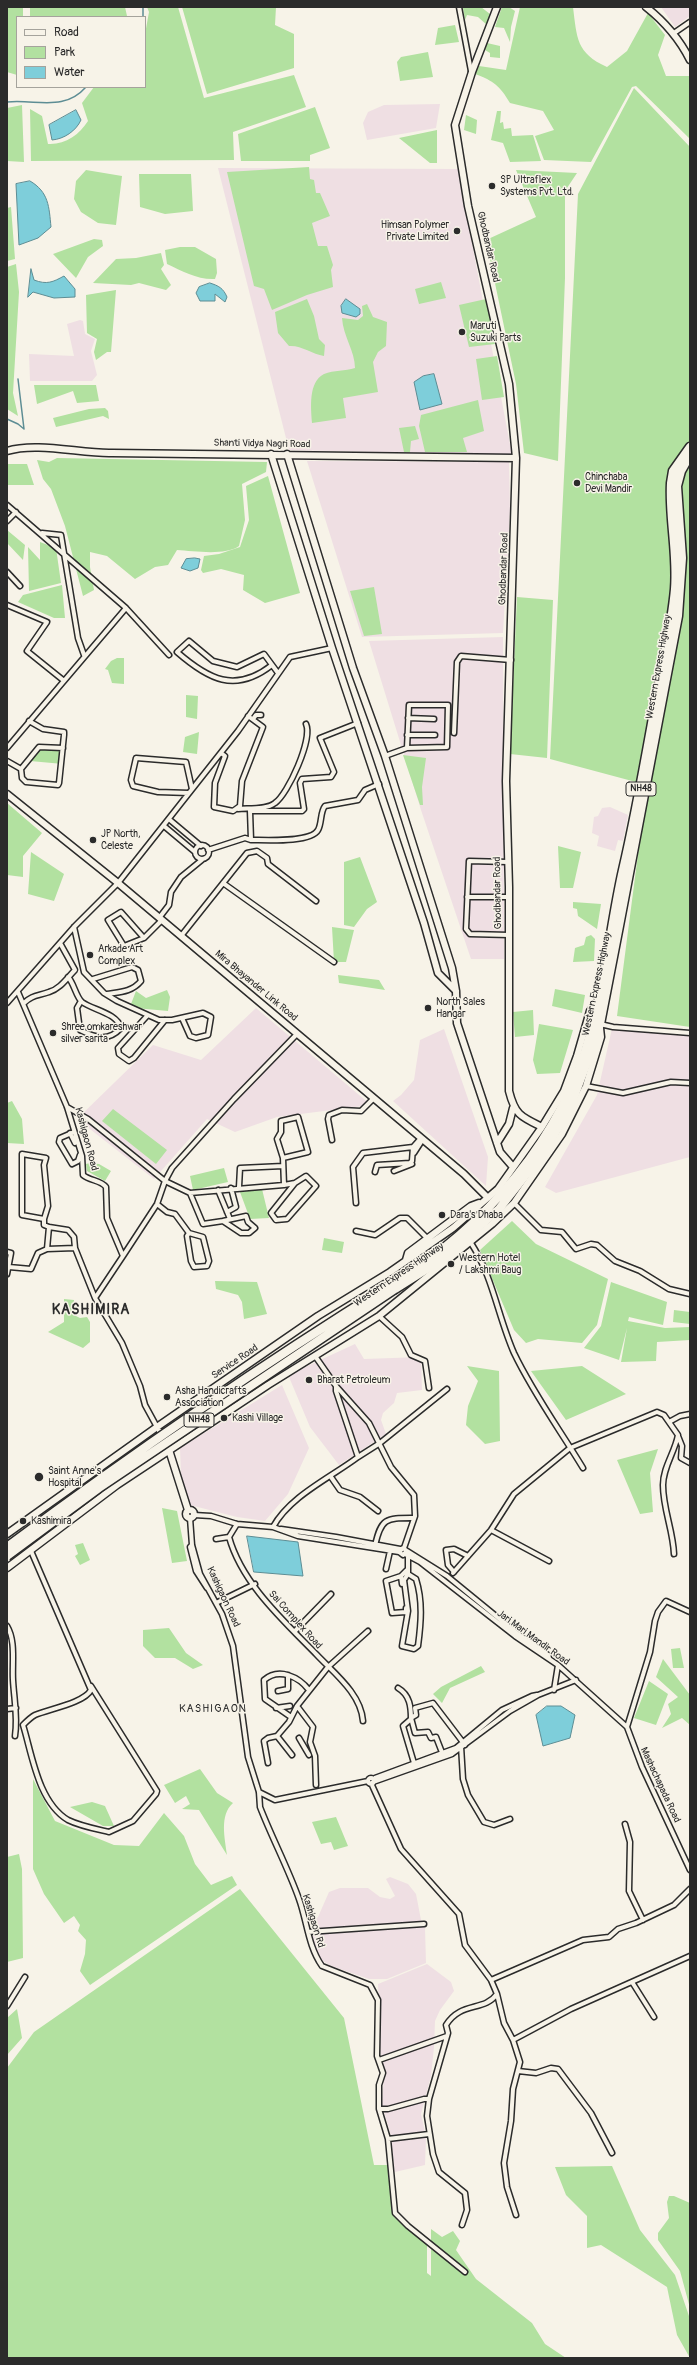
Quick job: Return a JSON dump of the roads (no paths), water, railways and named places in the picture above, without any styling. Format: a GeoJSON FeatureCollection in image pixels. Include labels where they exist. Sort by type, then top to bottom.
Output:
{"type":"FeatureCollection","features":[{"type":"Feature","properties":{"kind":"highway","name":"Western Express Highway"},"geometry":{"type":"LineString","coordinates":[[7,1546],[107,1473],[291,1349],[444,1258],[499,1209],[543,1153],[569,1110],[600,1024],[614,911],[639,798],[670,622],[676,558],[671,483],[673,471],[690,448]]}},
{"type":"Feature","properties":{"kind":"highway","name":"Western Express Highway"},"geometry":{"type":"LineString","coordinates":[[7,1556],[99,1488],[399,1286],[470,1227],[519,1173],[568,1097],[583,1059],[604,984],[678,616],[682,558],[677,486],[681,471],[690,455]]}},
{"type":"Feature","properties":{"kind":"street"},"geometry":{"type":"LineString","coordinates":[[459,7],[472,72]]}},
{"type":"Feature","properties":{"kind":"street","name":"Ghodbandar Road"},"geometry":{"type":"LineString","coordinates":[[497,7],[472,72],[455,125],[468,206],[509,384],[516,458],[511,660],[506,781],[509,897],[509,1091],[513,1108]]}},
{"type":"Feature","properties":{"kind":"street"},"geometry":{"type":"LineString","coordinates":[[646,7],[663,20],[682,42],[690,60]]}},
{"type":"Feature","properties":{"kind":"street"},"geometry":{"type":"LineString","coordinates":[[674,33],[690,22]]}},
{"type":"Feature","properties":{"kind":"street","name":"Shanti Vidya Nagri Road"},"geometry":{"type":"LineString","coordinates":[[7,451],[16,448],[37,448],[107,453],[287,454],[516,458]]}},
{"type":"Feature","properties":{"kind":"street"},"geometry":{"type":"LineString","coordinates":[[271,454],[332,648],[379,784],[424,923],[438,973],[456,991]]}},
{"type":"Feature","properties":{"kind":"street"},"geometry":{"type":"LineString","coordinates":[[287,454],[353,668],[385,756],[452,968],[456,991],[458,1023],[500,1152],[514,1167]]}},
{"type":"Feature","properties":{"kind":"street"},"geometry":{"type":"LineString","coordinates":[[7,505],[42,533],[126,608],[169,655]]}},
{"type":"Feature","properties":{"kind":"street"},"geometry":{"type":"LineString","coordinates":[[7,521],[16,512]]}},
{"type":"Feature","properties":{"kind":"street"},"geometry":{"type":"LineString","coordinates":[[42,533],[61,535],[78,638],[84,655]]}},
{"type":"Feature","properties":{"kind":"street"},"geometry":{"type":"LineString","coordinates":[[7,572],[20,586]]}},
{"type":"Feature","properties":{"kind":"street"},"geometry":{"type":"LineString","coordinates":[[7,605],[47,622],[27,651],[63,680]]}},
{"type":"Feature","properties":{"kind":"street"},"geometry":{"type":"LineString","coordinates":[[7,748],[84,655],[126,608]]}},
{"type":"Feature","properties":{"kind":"street"},"geometry":{"type":"LineString","coordinates":[[272,664],[244,680],[222,680],[197,670],[177,652],[189,641],[213,661],[237,667],[261,653],[272,664],[278,673]]}},
{"type":"Feature","properties":{"kind":"street"},"geometry":{"type":"LineString","coordinates":[[7,1003],[74,927],[118,884],[170,820],[192,789],[221,753],[290,657],[332,648]]}},
{"type":"Feature","properties":{"kind":"street"},"geometry":{"type":"LineString","coordinates":[[454,733],[456,662],[461,656],[511,660]]}},
{"type":"Feature","properties":{"kind":"street"},"geometry":{"type":"LineString","coordinates":[[385,756],[407,748],[447,747],[449,706],[446,704],[412,704],[408,708],[407,748]]}},
{"type":"Feature","properties":{"kind":"street"},"geometry":{"type":"LineString","coordinates":[[253,719],[256,715],[261,715]]}},
{"type":"Feature","properties":{"kind":"street"},"geometry":{"type":"LineString","coordinates":[[238,809],[242,781],[263,727],[248,716]]}},
{"type":"Feature","properties":{"kind":"street"},"geometry":{"type":"LineString","coordinates":[[408,718],[434,719]]}},
{"type":"Feature","properties":{"kind":"street"},"geometry":{"type":"LineString","coordinates":[[29,721],[43,729],[64,732],[63,748],[58,785],[26,782],[22,778],[21,769],[42,746],[63,748]]}},
{"type":"Feature","properties":{"kind":"street"},"geometry":{"type":"LineString","coordinates":[[251,840],[250,811],[302,811],[304,809],[300,782],[302,779],[331,777],[334,772],[320,738],[358,723]]}},
{"type":"Feature","properties":{"kind":"street"},"geometry":{"type":"LineString","coordinates":[[221,753],[225,756],[215,783],[214,807],[233,811],[238,809],[273,805],[280,799],[297,767],[305,745],[306,724]]}},
{"type":"Feature","properties":{"kind":"street"},"geometry":{"type":"LineString","coordinates":[[407,735],[435,736]]}},
{"type":"Feature","properties":{"kind":"street"},"geometry":{"type":"LineString","coordinates":[[189,793],[158,792],[133,786],[131,780],[136,758],[186,762],[192,789]]}},
{"type":"Feature","properties":{"kind":"street"},"geometry":{"type":"LineString","coordinates":[[7,761],[21,769]]}},
{"type":"Feature","properties":{"kind":"street"},"geometry":{"type":"LineString","coordinates":[[170,820],[208,850],[245,838],[251,840],[302,838],[312,836],[318,830],[325,806],[358,800],[365,790],[379,784]]}},
{"type":"Feature","properties":{"kind":"street","name":"Mira Bhayander Link Road"},"geometry":{"type":"LineString","coordinates":[[7,794],[181,936],[374,1098],[464,1174],[488,1198]]}},
{"type":"Feature","properties":{"kind":"street"},"geometry":{"type":"LineString","coordinates":[[164,826],[195,852],[197,857],[203,859]]}},
{"type":"Feature","properties":{"kind":"street"},"geometry":{"type":"LineString","coordinates":[[195,852],[201,846]]}},
{"type":"Feature","properties":{"kind":"street"},"geometry":{"type":"LineString","coordinates":[[144,938],[120,912],[108,920],[123,946],[144,938],[169,906],[171,892],[181,877],[208,854],[208,850]]}},
{"type":"Feature","properties":{"kind":"street"},"geometry":{"type":"LineString","coordinates":[[181,936],[247,853],[257,851],[267,858],[268,864],[316,901]]}},
{"type":"Feature","properties":{"kind":"street"},"geometry":{"type":"LineString","coordinates":[[508,862],[469,861],[466,929],[470,934],[509,935]]}},
{"type":"Feature","properties":{"kind":"street"},"geometry":{"type":"LineString","coordinates":[[223,883],[334,962]]}},
{"type":"Feature","properties":{"kind":"street"},"geometry":{"type":"LineString","coordinates":[[467,897],[509,897]]}},
{"type":"Feature","properties":{"kind":"street"},"geometry":{"type":"LineString","coordinates":[[74,927],[84,972],[93,979],[106,994],[147,1016],[165,1020],[182,1018],[203,1012],[211,1017],[208,1035],[196,1038],[190,1036],[182,1018]]}},
{"type":"Feature","properties":{"kind":"street"},"geometry":{"type":"LineString","coordinates":[[24,1003],[30,996],[48,993],[57,988],[75,970],[60,943]]}},
{"type":"Feature","properties":{"kind":"street"},"geometry":{"type":"LineString","coordinates":[[93,979],[132,967],[138,970],[141,981],[137,986],[130,991],[106,994]]}},
{"type":"Feature","properties":{"kind":"street"},"geometry":{"type":"LineString","coordinates":[[68,977],[74,983],[81,1001],[115,1019],[121,1028],[114,1036],[105,1038],[90,1035],[80,1030],[77,1008],[81,1001]]}},
{"type":"Feature","properties":{"kind":"street","name":"Kashigaon Road"},"geometry":{"type":"LineString","coordinates":[[18,992],[24,1003],[67,1107],[72,1133],[82,1156],[83,1175],[88,1179],[103,1183],[106,1187],[108,1195],[107,1218],[123,1256]]}},
{"type":"Feature","properties":{"kind":"street","name":"Service Road"},"geometry":{"type":"LineString","coordinates":[[7,1534],[157,1427],[318,1316],[390,1272],[430,1241],[454,1228],[498,1189],[542,1127],[564,1091],[577,1056],[590,1011],[598,1002]]}},
{"type":"Feature","properties":{"kind":"street"},"geometry":{"type":"LineString","coordinates":[[147,1016],[118,1048],[120,1054],[129,1061],[134,1058],[165,1020]]}},
{"type":"Feature","properties":{"kind":"street"},"geometry":{"type":"LineString","coordinates":[[7,1568],[116,1485],[378,1316],[399,1286],[471,1243],[514,1203],[562,1134],[586,1086],[601,1037],[600,1024],[613,1027],[690,1033]]}},
{"type":"Feature","properties":{"kind":"street"},"geometry":{"type":"LineString","coordinates":[[95,1298],[157,1204],[165,1181],[172,1168],[234,1099],[297,1034]]}},
{"type":"Feature","properties":{"kind":"street"},"geometry":{"type":"LineString","coordinates":[[586,1086],[623,1093],[671,1082],[690,1083]]}},
{"type":"Feature","properties":{"kind":"street"},"geometry":{"type":"LineString","coordinates":[[332,1140],[328,1119],[330,1115],[342,1110],[361,1111],[374,1098]]}},
{"type":"Feature","properties":{"kind":"street"},"geometry":{"type":"LineString","coordinates":[[67,1107],[88,1119],[165,1181],[190,1193],[231,1188],[284,1185],[295,1183],[308,1176],[316,1186],[289,1217],[276,1220],[271,1213],[295,1183]]}},
{"type":"Feature","properties":{"kind":"street"},"geometry":{"type":"LineString","coordinates":[[497,1143],[509,1124],[513,1108]]}},
{"type":"Feature","properties":{"kind":"street"},"geometry":{"type":"LineString","coordinates":[[513,1108],[523,1118],[542,1127]]}},
{"type":"Feature","properties":{"kind":"street"},"geometry":{"type":"LineString","coordinates":[[283,1158],[308,1152],[298,1117],[281,1121],[281,1132],[277,1139],[283,1158],[284,1185]]}},
{"type":"Feature","properties":{"kind":"street"},"geometry":{"type":"LineString","coordinates":[[72,1133],[60,1138],[59,1142],[72,1164],[79,1159],[80,1153],[76,1144]]}},
{"type":"Feature","properties":{"kind":"street"},"geometry":{"type":"LineString","coordinates":[[356,1203],[354,1166],[363,1153],[412,1147],[422,1139]]}},
{"type":"Feature","properties":{"kind":"street"},"geometry":{"type":"LineString","coordinates":[[394,1171],[413,1163],[414,1150],[422,1139]]}},
{"type":"Feature","properties":{"kind":"street"},"geometry":{"type":"LineString","coordinates":[[375,1172],[376,1166],[411,1162],[412,1147]]}},
{"type":"Feature","properties":{"kind":"street"},"geometry":{"type":"LineString","coordinates":[[44,1219],[34,1216],[22,1216],[22,1154],[46,1158],[44,1165],[48,1206],[44,1219],[44,1225],[62,1228],[71,1232],[74,1237],[75,1248],[95,1298],[122,1343],[140,1386],[145,1405],[169,1450],[188,1510],[186,1516],[192,1516]]}},
{"type":"Feature","properties":{"kind":"street"},"geometry":{"type":"LineString","coordinates":[[239,1188],[240,1168],[284,1166]]}},
{"type":"Feature","properties":{"kind":"street"},"geometry":{"type":"LineString","coordinates":[[227,1212],[236,1207],[231,1188]]}},
{"type":"Feature","properties":{"kind":"street"},"geometry":{"type":"LineString","coordinates":[[218,1190],[230,1219]]}},
{"type":"Feature","properties":{"kind":"street"},"geometry":{"type":"LineString","coordinates":[[190,1193],[202,1222],[206,1224],[246,1216],[254,1229],[248,1234],[241,1233],[224,1221]]}},
{"type":"Feature","properties":{"kind":"street"},"geometry":{"type":"LineString","coordinates":[[514,1203],[537,1227],[546,1231],[562,1232],[576,1249],[591,1244],[597,1245],[615,1261],[640,1271],[669,1289],[690,1294]]}},
{"type":"Feature","properties":{"kind":"street"},"geometry":{"type":"LineString","coordinates":[[157,1204],[167,1212],[175,1214],[189,1233],[203,1237],[209,1261],[207,1266],[194,1267],[191,1261],[187,1236],[189,1233]]}},
{"type":"Feature","properties":{"kind":"street"},"geometry":{"type":"LineString","coordinates":[[356,1231],[375,1235],[400,1218],[406,1218],[430,1241]]}},
{"type":"Feature","properties":{"kind":"street"},"geometry":{"type":"LineString","coordinates":[[47,1249],[49,1227]]}},
{"type":"Feature","properties":{"kind":"street"},"geometry":{"type":"LineString","coordinates":[[471,1243],[480,1258],[492,1286],[514,1352],[583,1468]]}},
{"type":"Feature","properties":{"kind":"street"},"geometry":{"type":"LineString","coordinates":[[9,1267],[29,1271],[38,1254],[47,1249],[75,1248]]}},
{"type":"Feature","properties":{"kind":"street"},"geometry":{"type":"LineString","coordinates":[[7,1252],[11,1253],[7,1274]]}},
{"type":"Feature","properties":{"kind":"street"},"geometry":{"type":"LineString","coordinates":[[390,1272],[399,1286]]}},
{"type":"Feature","properties":{"kind":"street"},"geometry":{"type":"LineString","coordinates":[[378,1316],[402,1337],[411,1355],[425,1361],[429,1388]]}},
{"type":"Feature","properties":{"kind":"street"},"geometry":{"type":"LineString","coordinates":[[315,1356],[336,1386],[369,1423],[391,1467],[414,1495],[416,1505],[414,1518],[404,1552],[407,1572],[404,1580],[408,1611],[402,1646],[414,1649],[418,1646],[420,1633],[421,1594],[416,1579],[407,1572]]}},
{"type":"Feature","properties":{"kind":"street"},"geometry":{"type":"LineString","coordinates":[[336,1386],[336,1391],[358,1457]]}},
{"type":"Feature","properties":{"kind":"street"},"geometry":{"type":"LineString","coordinates":[[273,1527],[278,1517],[310,1490],[380,1443],[447,1389]]}},
{"type":"Feature","properties":{"kind":"street"},"geometry":{"type":"LineString","coordinates":[[448,1579],[491,1530],[514,1494],[570,1448],[657,1412],[664,1415],[678,1435],[682,1442],[682,1459],[690,1463]]}},
{"type":"Feature","properties":{"kind":"street"},"geometry":{"type":"LineString","coordinates":[[669,1422],[680,1416],[690,1414]]}},
{"type":"Feature","properties":{"kind":"street"},"geometry":{"type":"LineString","coordinates":[[674,1554],[674,1539],[664,1503],[663,1484],[678,1435]]}},
{"type":"Feature","properties":{"kind":"street"},"geometry":{"type":"LineString","coordinates":[[331,1477],[340,1490],[360,1497],[378,1511]]}},
{"type":"Feature","properties":{"kind":"street","name":"Kashigaon Road"},"geometry":{"type":"LineString","coordinates":[[192,1516],[192,1545],[200,1574],[216,1603],[233,1646],[248,1757],[259,1792],[260,1802]]}},
{"type":"Feature","properties":{"kind":"street","name":"Jari Mari Mandir Road"},"geometry":{"type":"LineString","coordinates":[[192,1516],[211,1516],[237,1524],[273,1527],[298,1536],[336,1539],[404,1552],[448,1579],[544,1657],[549,1658],[558,1665],[627,1727]]}},
{"type":"Feature","properties":{"kind":"street"},"geometry":{"type":"LineString","coordinates":[[404,1552],[374,1546],[378,1530],[385,1520],[391,1518],[414,1518]]}},
{"type":"Feature","properties":{"kind":"street"},"geometry":{"type":"LineString","coordinates":[[216,1539],[229,1537],[237,1524]]}},
{"type":"Feature","properties":{"kind":"street"},"geometry":{"type":"LineString","coordinates":[[491,1530],[549,1562]]}},
{"type":"Feature","properties":{"kind":"street","name":"Sai Complex Road"},"geometry":{"type":"LineString","coordinates":[[229,1537],[233,1550],[264,1599],[348,1688],[360,1705],[363,1721]]}},
{"type":"Feature","properties":{"kind":"street"},"geometry":{"type":"LineString","coordinates":[[453,1573],[448,1565],[446,1550],[454,1549],[468,1556]]}},
{"type":"Feature","properties":{"kind":"street"},"geometry":{"type":"LineString","coordinates":[[386,1569],[390,1550]]}},
{"type":"Feature","properties":{"kind":"street"},"geometry":{"type":"LineString","coordinates":[[31,1551],[91,1686],[157,1790],[156,1794],[133,1821],[109,1832],[74,1822],[58,1812],[38,1779],[23,1725],[34,1716],[89,1694],[91,1686]]}},
{"type":"Feature","properties":{"kind":"street"},"geometry":{"type":"LineString","coordinates":[[401,1576],[406,1612],[392,1613],[386,1581],[401,1576],[407,1572]]}},
{"type":"Feature","properties":{"kind":"street"},"geometry":{"type":"LineString","coordinates":[[216,1603],[254,1584]]}},
{"type":"Feature","properties":{"kind":"street"},"geometry":{"type":"LineString","coordinates":[[295,1631],[331,1594]]}},
{"type":"Feature","properties":{"kind":"street"},"geometry":{"type":"LineString","coordinates":[[627,1727],[650,1652],[658,1612],[666,1602],[690,1612]]}},
{"type":"Feature","properties":{"kind":"street"},"geometry":{"type":"LineString","coordinates":[[7,1626],[10,1630],[13,1654],[16,1736]]}},
{"type":"Feature","properties":{"kind":"street"},"geometry":{"type":"LineString","coordinates":[[268,1763],[264,1741],[268,1738],[277,1736],[297,1706],[328,1667],[368,1631]]}},
{"type":"Feature","properties":{"kind":"street"},"geometry":{"type":"LineString","coordinates":[[554,1690],[558,1665]]}},
{"type":"Feature","properties":{"kind":"street"},"geometry":{"type":"LineString","coordinates":[[291,1717],[275,1708],[265,1699],[264,1680],[274,1675],[288,1675],[295,1677],[309,1690]]}},
{"type":"Feature","properties":{"kind":"street"},"geometry":{"type":"LineString","coordinates":[[278,1691],[288,1689],[288,1675]]}},
{"type":"Feature","properties":{"kind":"street"},"geometry":{"type":"LineString","coordinates":[[259,1792],[275,1800],[371,1781],[414,1764],[443,1755],[463,1745],[493,1719],[509,1709],[538,1695],[554,1690],[576,1680]]}},
{"type":"Feature","properties":{"kind":"street"},"geometry":{"type":"LineString","coordinates":[[398,1688],[404,1691],[411,1707],[411,1720],[403,1726],[414,1764]]}},
{"type":"Feature","properties":{"kind":"street"},"geometry":{"type":"LineString","coordinates":[[443,1755],[436,1737],[431,1738],[428,1732],[415,1733],[411,1718],[416,1715],[415,1708],[433,1702],[463,1745],[464,1779],[468,1795],[484,1822],[494,1825],[510,1819]]}},
{"type":"Feature","properties":{"kind":"street"},"geometry":{"type":"LineString","coordinates":[[275,1708],[290,1706]]}},
{"type":"Feature","properties":{"kind":"street"},"geometry":{"type":"LineString","coordinates":[[297,1706],[313,1727],[310,1742],[314,1750],[316,1785]]}},
{"type":"Feature","properties":{"kind":"street"},"geometry":{"type":"LineString","coordinates":[[7,1709],[16,1708]]}},
{"type":"Feature","properties":{"kind":"street","name":"Mashachapada Road"},"geometry":{"type":"LineString","coordinates":[[627,1727],[642,1767],[690,1870]]}},
{"type":"Feature","properties":{"kind":"street"},"geometry":{"type":"LineString","coordinates":[[277,1736],[292,1755]]}},
{"type":"Feature","properties":{"kind":"street"},"geometry":{"type":"LineString","coordinates":[[299,1738],[307,1756],[314,1750]]}},
{"type":"Feature","properties":{"kind":"street"},"geometry":{"type":"LineString","coordinates":[[371,1781],[396,1840],[413,1863],[454,1906],[459,1914],[465,1946],[491,1980],[497,1994],[504,2023],[513,2040],[519,2058],[518,2071],[513,2089],[511,2121],[504,2163],[507,2187],[516,2215]]}},
{"type":"Feature","properties":{"kind":"street","name":"Kashigaon Rd"},"geometry":{"type":"LineString","coordinates":[[260,1802],[276,1848],[298,1897],[317,1959],[322,1966],[370,1985],[375,1992],[378,2000],[376,2041],[379,2060]]}},
{"type":"Feature","properties":{"kind":"street"},"geometry":{"type":"LineString","coordinates":[[625,1824],[630,1842],[629,1891],[643,1920]]}},
{"type":"Feature","properties":{"kind":"street"},"geometry":{"type":"LineString","coordinates":[[491,1980],[591,1937],[605,1938],[618,1929],[643,1920],[674,1905],[690,1889]]}},
{"type":"Feature","properties":{"kind":"street"},"geometry":{"type":"LineString","coordinates":[[308,1932],[424,1924]]}},
{"type":"Feature","properties":{"kind":"street"},"geometry":{"type":"LineString","coordinates":[[513,2040],[571,2009],[690,1956]]}},
{"type":"Feature","properties":{"kind":"street"},"geometry":{"type":"LineString","coordinates":[[7,2006],[25,1977]]}},
{"type":"Feature","properties":{"kind":"street"},"geometry":{"type":"LineString","coordinates":[[632,1982],[654,2017]]}},
{"type":"Feature","properties":{"kind":"street"},"geometry":{"type":"LineString","coordinates":[[462,2225],[467,2210],[465,2193],[439,2172],[429,2134],[427,2116],[429,2099],[447,2036],[446,2025],[457,2012],[481,2004],[497,1994]]}},
{"type":"Feature","properties":{"kind":"street"},"geometry":{"type":"LineString","coordinates":[[447,2036],[379,2060],[383,2073],[379,2085],[379,2109],[388,2138],[395,2213],[408,2226],[466,2272]]}},
{"type":"Feature","properties":{"kind":"street"},"geometry":{"type":"LineString","coordinates":[[518,2071],[536,2073],[551,2068],[558,2069],[591,2113],[612,2153]]}},
{"type":"Feature","properties":{"kind":"street"},"geometry":{"type":"LineString","coordinates":[[379,2109],[388,2109],[429,2099]]}},
{"type":"Feature","properties":{"kind":"street"},"geometry":{"type":"LineString","coordinates":[[388,2138],[429,2134]]}},
{"type":"Feature","properties":{"kind":"water"},"geometry":{"type":"Polygon","coordinates":[[[76,110],[81,120],[76,128],[65,136],[52,140],[49,125],[76,110]]]}},
{"type":"Feature","properties":{"kind":"water"},"geometry":{"type":"Polygon","coordinates":[[[30,181],[41,190],[47,201],[51,227],[38,238],[19,245],[16,184],[30,181]]]}},
{"type":"Feature","properties":{"kind":"water"},"geometry":{"type":"Polygon","coordinates":[[[31,269],[34,280],[39,282],[50,282],[64,276],[75,289],[75,297],[54,298],[33,292],[28,297],[31,269]]]}},
{"type":"Feature","properties":{"kind":"water"},"geometry":{"type":"Polygon","coordinates":[[[210,283],[218,286],[224,291],[227,297],[225,302],[215,294],[215,301],[200,301],[196,293],[199,287],[210,283]]]}},
{"type":"Feature","properties":{"kind":"water"},"geometry":{"type":"Polygon","coordinates":[[[346,299],[360,309],[360,314],[356,317],[342,313],[341,306],[346,299]]]}},
{"type":"Feature","properties":{"kind":"water"},"geometry":{"type":"Polygon","coordinates":[[[434,374],[442,404],[420,410],[414,382],[423,376],[434,374]]]}},
{"type":"Feature","properties":{"kind":"water"},"geometry":{"type":"Polygon","coordinates":[[[186,559],[200,559],[198,568],[190,571],[181,568],[186,559]]]}},
{"type":"Feature","properties":{"kind":"water"},"geometry":{"type":"Polygon","coordinates":[[[247,1536],[298,1542],[303,1576],[254,1572],[247,1536]]]}},
{"type":"Feature","properties":{"kind":"water"},"geometry":{"type":"Polygon","coordinates":[[[547,1706],[561,1706],[575,1715],[570,1738],[543,1746],[536,1715],[547,1706]]]}},
{"type":"Feature","properties":{"kind":"waterway"},"geometry":{"type":"LineString","coordinates":[[143,7],[143,16]]}},
{"type":"Feature","properties":{"kind":"waterway"},"geometry":{"type":"LineString","coordinates":[[7,102],[59,102],[78,95],[85,88]]}},
{"type":"Feature","properties":{"kind":"waterway"},"geometry":{"type":"LineString","coordinates":[[7,419],[18,424],[24,429],[18,379]]}},
{"type":"Feature","properties":{"kind":"place","name":"SP Ultraflex Systems Pvt. Ltd."},"geometry":{"type":"Point","coordinates":[492,186]}},
{"type":"Feature","properties":{"kind":"place","name":"Himsan Polymer Private Limited"},"geometry":{"type":"Point","coordinates":[457,231]}},
{"type":"Feature","properties":{"kind":"place","name":"Maruti Suzuki Parts"},"geometry":{"type":"Point","coordinates":[462,332]}},
{"type":"Feature","properties":{"kind":"place","name":"Chinchaba Devi Mandir"},"geometry":{"type":"Point","coordinates":[577,483]}},
{"type":"Feature","properties":{"kind":"place","name":"JP North, Celeste"},"geometry":{"type":"Point","coordinates":[93,840]}},
{"type":"Feature","properties":{"kind":"place","name":"Arkade Art Complex"},"geometry":{"type":"Point","coordinates":[90,955]}},
{"type":"Feature","properties":{"kind":"place","name":"North Sales Hangar"},"geometry":{"type":"Point","coordinates":[428,1008]}},
{"type":"Feature","properties":{"kind":"place","name":"Shree omkareshwar silver sarita"},"geometry":{"type":"Point","coordinates":[53,1033]}},
{"type":"Feature","properties":{"kind":"place","name":"Dara's Dhaba"},"geometry":{"type":"Point","coordinates":[442,1215]}},
{"type":"Feature","properties":{"kind":"place","name":"Western Hotel / Lakshmi Baug"},"geometry":{"type":"Point","coordinates":[451,1264]}},
{"type":"Feature","properties":{"kind":"place","name":"Bharat Petroleum"},"geometry":{"type":"Point","coordinates":[309,1380]}},
{"type":"Feature","properties":{"kind":"place","name":"Asha Handicrafts Association"},"geometry":{"type":"Point","coordinates":[167,1397]}},
{"type":"Feature","properties":{"kind":"place","name":"Kashi Village"},"geometry":{"type":"Point","coordinates":[224,1418]}},
{"type":"Feature","properties":{"kind":"place","name":"Saint Anne's Hospital"},"geometry":{"type":"Point","coordinates":[39,1477]}},
{"type":"Feature","properties":{"kind":"place","name":"Kashimira"},"geometry":{"type":"Point","coordinates":[23,1521]}},
{"type":"Feature","properties":{"kind":"district","name":"KASHIMIRA"},"geometry":{"type":"Point","coordinates":[91,1310]}},
{"type":"Feature","properties":{"kind":"district","name":"KASHIGAON"},"geometry":{"type":"Point","coordinates":[213,1709]}}]}
